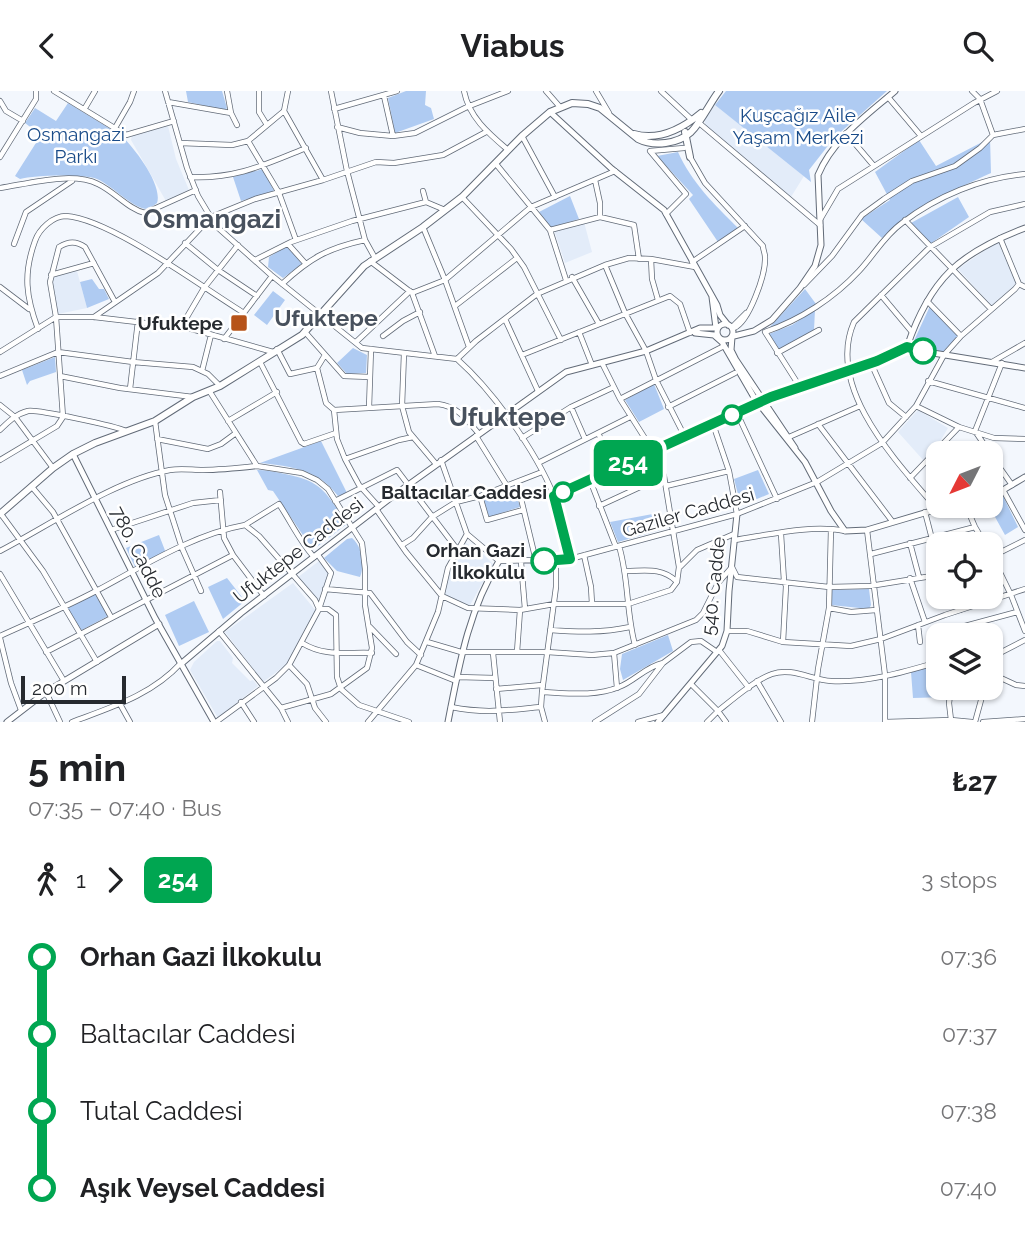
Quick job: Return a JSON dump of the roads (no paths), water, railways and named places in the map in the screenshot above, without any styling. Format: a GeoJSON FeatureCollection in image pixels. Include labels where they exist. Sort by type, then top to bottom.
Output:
{"type":"FeatureCollection","features":[{"type":"Feature","properties":{"kind":"main road"},"geometry":{"type":"LineString","coordinates":[[0,514],[73,454],[155,421],[193,397],[210,392],[305,332],[342,288],[372,259],[392,249],[446,210],[550,112],[572,103],[588,104],[600,108],[631,133],[651,143],[678,139],[686,135],[719,91]]}},
{"type":"Feature","properties":{"kind":"main road"},"geometry":{"type":"LineString","coordinates":[[631,133],[648,136],[673,131],[695,121]]}},
{"type":"Feature","properties":{"kind":"main road"},"geometry":{"type":"LineString","coordinates":[[685,127],[690,157]]}},
{"type":"Feature","properties":{"kind":"main road"},"geometry":{"type":"LineString","coordinates":[[673,131],[690,157]]}},
{"type":"Feature","properties":{"kind":"street"},"geometry":{"type":"LineString","coordinates":[[36,91],[36,99]]}},
{"type":"Feature","properties":{"kind":"street"},"geometry":{"type":"LineString","coordinates":[[0,157],[36,99],[44,91]]}},
{"type":"Feature","properties":{"kind":"street"},"geometry":{"type":"LineString","coordinates":[[54,91],[126,135],[174,121]]}},
{"type":"Feature","properties":{"kind":"street"},"geometry":{"type":"LineString","coordinates":[[85,108],[95,91]]}},
{"type":"Feature","properties":{"kind":"street"},"geometry":{"type":"LineString","coordinates":[[115,128],[131,102],[134,91]]}},
{"type":"Feature","properties":{"kind":"street"},"geometry":{"type":"LineString","coordinates":[[165,91],[190,177],[216,226],[272,276],[362,348],[457,359],[465,366],[507,416],[538,463],[554,496],[570,559]]}},
{"type":"Feature","properties":{"kind":"street"},"geometry":{"type":"LineString","coordinates":[[227,91],[230,113],[237,125]]}},
{"type":"Feature","properties":{"kind":"street"},"geometry":{"type":"LineString","coordinates":[[259,91],[259,113],[267,125]]}},
{"type":"Feature","properties":{"kind":"street"},"geometry":{"type":"LineString","coordinates":[[180,143],[216,146],[248,141],[284,111],[288,91]]}},
{"type":"Feature","properties":{"kind":"street"},"geometry":{"type":"LineString","coordinates":[[331,91],[347,171],[372,259],[411,292],[435,356]]}},
{"type":"Feature","properties":{"kind":"street"},"geometry":{"type":"LineString","coordinates":[[372,91],[374,99]]}},
{"type":"Feature","properties":{"kind":"street"},"geometry":{"type":"LineString","coordinates":[[334,109],[397,91]]}},
{"type":"Feature","properties":{"kind":"street"},"geometry":{"type":"LineString","coordinates":[[464,91],[467,107],[486,132],[508,151]]}},
{"type":"Feature","properties":{"kind":"street"},"geometry":{"type":"LineString","coordinates":[[337,127],[393,136],[415,133],[467,107],[508,91]]}},
{"type":"Feature","properties":{"kind":"street"},"geometry":{"type":"LineString","coordinates":[[546,91],[560,107]]}},
{"type":"Feature","properties":{"kind":"street"},"geometry":{"type":"LineString","coordinates":[[596,91],[611,117]]}},
{"type":"Feature","properties":{"kind":"street"},"geometry":{"type":"LineString","coordinates":[[661,91],[820,222]]}},
{"type":"Feature","properties":{"kind":"street"},"geometry":{"type":"LineString","coordinates":[[800,288],[820,255],[818,175],[823,163],[846,133],[895,91]]}},
{"type":"Feature","properties":{"kind":"street"},"geometry":{"type":"LineString","coordinates":[[972,91],[980,99],[993,135]]}},
{"type":"Feature","properties":{"kind":"street"},"geometry":{"type":"LineString","coordinates":[[820,222],[838,189],[980,99],[997,91]]}},
{"type":"Feature","properties":{"kind":"street"},"geometry":{"type":"LineString","coordinates":[[384,96],[393,136]]}},
{"type":"Feature","properties":{"kind":"street"},"geometry":{"type":"LineString","coordinates":[[888,97],[921,136]]}},
{"type":"Feature","properties":{"kind":"street"},"geometry":{"type":"LineString","coordinates":[[0,101],[6,111],[23,121]]}},
{"type":"Feature","properties":{"kind":"street"},"geometry":{"type":"LineString","coordinates":[[169,102],[230,113]]}},
{"type":"Feature","properties":{"kind":"street"},"geometry":{"type":"LineString","coordinates":[[284,111],[323,180]]}},
{"type":"Feature","properties":{"kind":"street"},"geometry":{"type":"LineString","coordinates":[[550,112],[615,171],[664,210],[720,315],[731,327],[731,350],[759,400],[789,437],[796,451]]}},
{"type":"Feature","properties":{"kind":"street"},"geometry":{"type":"LineString","coordinates":[[762,329],[832,256],[862,215],[912,181],[955,166],[993,135],[1025,129]]}},
{"type":"Feature","properties":{"kind":"street"},"geometry":{"type":"LineString","coordinates":[[94,317],[158,273],[211,217],[256,199],[376,162],[394,163],[443,155],[486,132]]}},
{"type":"Feature","properties":{"kind":"street"},"geometry":{"type":"LineString","coordinates":[[846,133],[874,166]]}},
{"type":"Feature","properties":{"kind":"street"},"geometry":{"type":"LineString","coordinates":[[522,136],[555,197]]}},
{"type":"Feature","properties":{"kind":"street"},"geometry":{"type":"LineString","coordinates":[[248,141],[279,193],[296,240]]}},
{"type":"Feature","properties":{"kind":"street"},"geometry":{"type":"LineString","coordinates":[[190,177],[231,175],[263,166],[306,148]]}},
{"type":"Feature","properties":{"kind":"street"},"geometry":{"type":"LineString","coordinates":[[666,214],[686,194],[650,151],[684,148]]}},
{"type":"Feature","properties":{"kind":"street"},"geometry":{"type":"LineString","coordinates":[[690,157],[705,183],[762,246],[765,257],[762,282],[747,313],[741,325],[731,327]]}},
{"type":"Feature","properties":{"kind":"street"},"geometry":{"type":"LineString","coordinates":[[496,164],[550,230],[566,280]]}},
{"type":"Feature","properties":{"kind":"street"},"geometry":{"type":"LineString","coordinates":[[356,342],[411,292],[446,280],[531,207],[615,171]]}},
{"type":"Feature","properties":{"kind":"street"},"geometry":{"type":"LineString","coordinates":[[522,355],[670,296],[676,298],[680,304],[692,333],[733,337],[800,317],[818,306],[858,272],[883,241],[924,208],[973,184],[998,177],[1025,174]]}},
{"type":"Feature","properties":{"kind":"street"},"geometry":{"type":"LineString","coordinates":[[0,188],[40,180],[84,180],[97,183],[135,210],[145,213],[196,190]]}},
{"type":"Feature","properties":{"kind":"street"},"geometry":{"type":"LineString","coordinates":[[14,244],[26,212],[72,180]]}},
{"type":"Feature","properties":{"kind":"street"},"geometry":{"type":"LineString","coordinates":[[595,180],[600,217]]}},
{"type":"Feature","properties":{"kind":"street"},"geometry":{"type":"LineString","coordinates":[[423,191],[426,202]]}},
{"type":"Feature","properties":{"kind":"street"},"geometry":{"type":"LineString","coordinates":[[461,197],[517,258],[561,339]]}},
{"type":"Feature","properties":{"kind":"street"},"geometry":{"type":"LineString","coordinates":[[255,260],[296,240],[361,219],[426,202],[446,210]]}},
{"type":"Feature","properties":{"kind":"street"},"geometry":{"type":"LineString","coordinates":[[926,496],[883,443],[860,406],[848,370],[849,332],[854,322],[930,247],[990,212],[1025,204]]}},
{"type":"Feature","properties":{"kind":"street"},"geometry":{"type":"LineString","coordinates":[[38,329],[30,309],[26,282],[32,249],[37,234],[50,221],[64,216],[86,220],[108,230],[244,313]]}},
{"type":"Feature","properties":{"kind":"street"},"geometry":{"type":"LineString","coordinates":[[550,230],[600,217],[634,225],[639,258]]}},
{"type":"Feature","properties":{"kind":"street"},"geometry":{"type":"LineString","coordinates":[[905,221],[991,309]]}},
{"type":"Feature","properties":{"kind":"street"},"geometry":{"type":"LineString","coordinates":[[457,359],[537,294],[566,280],[605,265],[639,258],[693,264],[745,226]]}},
{"type":"Feature","properties":{"kind":"street"},"geometry":{"type":"LineString","coordinates":[[424,227],[469,347]]}},
{"type":"Feature","properties":{"kind":"street"},"geometry":{"type":"LineString","coordinates":[[907,347],[938,282],[952,268],[987,243],[1025,227]]}},
{"type":"Feature","properties":{"kind":"street"},"geometry":{"type":"LineString","coordinates":[[999,237],[1019,284],[1025,287]]}},
{"type":"Feature","properties":{"kind":"street"},"geometry":{"type":"LineString","coordinates":[[282,284],[305,263],[340,246],[365,240]]}},
{"type":"Feature","properties":{"kind":"street"},"geometry":{"type":"LineString","coordinates":[[0,460],[57,426],[63,417],[51,275],[59,247],[67,242],[79,243],[85,247],[115,302]]}},
{"type":"Feature","properties":{"kind":"street"},"geometry":{"type":"LineString","coordinates":[[185,243],[218,270],[257,296]]}},
{"type":"Feature","properties":{"kind":"street"},"geometry":{"type":"LineString","coordinates":[[288,244],[305,263]]}},
{"type":"Feature","properties":{"kind":"street"},"geometry":{"type":"LineString","coordinates":[[181,327],[204,289],[238,245]]}},
{"type":"Feature","properties":{"kind":"street"},"geometry":{"type":"LineString","coordinates":[[455,306],[517,258]]}},
{"type":"Feature","properties":{"kind":"street"},"geometry":{"type":"LineString","coordinates":[[651,259],[652,279],[658,300]]}},
{"type":"Feature","properties":{"kind":"street"},"geometry":{"type":"LineString","coordinates":[[51,275],[94,263]]}},
{"type":"Feature","properties":{"kind":"street"},"geometry":{"type":"LineString","coordinates":[[605,265],[625,313],[646,351],[668,407],[685,437]]}},
{"type":"Feature","properties":{"kind":"street"},"geometry":{"type":"LineString","coordinates":[[224,339],[272,276]]}},
{"type":"Feature","properties":{"kind":"street"},"geometry":{"type":"LineString","coordinates":[[572,278],[599,324]]}},
{"type":"Feature","properties":{"kind":"street","name":"Gaziler Caddesi"},"geometry":{"type":"LineString","coordinates":[[499,561],[570,559],[737,514],[817,482],[883,443],[916,406],[944,355],[961,335],[1019,284]]}},
{"type":"Feature","properties":{"kind":"street"},"geometry":{"type":"LineString","coordinates":[[0,287],[30,309]]}},
{"type":"Feature","properties":{"kind":"street"},"geometry":{"type":"LineString","coordinates":[[881,295],[912,332]]}},
{"type":"Feature","properties":{"kind":"street"},"geometry":{"type":"LineString","coordinates":[[712,297],[718,337],[817,482],[831,511],[845,531]]}},
{"type":"Feature","properties":{"kind":"street"},"geometry":{"type":"LineString","coordinates":[[927,301],[961,335]]}},
{"type":"Feature","properties":{"kind":"street"},"geometry":{"type":"LineString","coordinates":[[383,336],[420,312]]}},
{"type":"Feature","properties":{"kind":"street"},"geometry":{"type":"LineString","coordinates":[[0,352],[56,317],[94,317],[181,327],[275,351],[290,374],[317,368],[325,355]]}},
{"type":"Feature","properties":{"kind":"street"},"geometry":{"type":"LineString","coordinates":[[505,319],[538,391]]}},
{"type":"Feature","properties":{"kind":"street"},"geometry":{"type":"LineString","coordinates":[[130,389],[138,321]]}},
{"type":"Feature","properties":{"kind":"street","name":"Ufuktepe Caddesi"},"geometry":{"type":"LineString","coordinates":[[182,663],[219,631],[438,462],[566,372],[646,351],[701,328],[762,329]]}},
{"type":"Feature","properties":{"kind":"street"},"geometry":{"type":"LineString","coordinates":[[762,329],[800,387]]}},
{"type":"Feature","properties":{"kind":"street"},"geometry":{"type":"LineString","coordinates":[[777,353],[819,330]]}},
{"type":"Feature","properties":{"kind":"street"},"geometry":{"type":"LineString","coordinates":[[305,332],[344,376],[370,376]]}},
{"type":"Feature","properties":{"kind":"street"},"geometry":{"type":"LineString","coordinates":[[579,332],[592,365]]}},
{"type":"Feature","properties":{"kind":"street"},"geometry":{"type":"LineString","coordinates":[[202,371],[211,335]]}},
{"type":"Feature","properties":{"kind":"street"},"geometry":{"type":"LineString","coordinates":[[992,362],[1025,343]]}},
{"type":"Feature","properties":{"kind":"street"},"geometry":{"type":"LineString","coordinates":[[620,399],[724,346]]}},
{"type":"Feature","properties":{"kind":"street"},"geometry":{"type":"LineString","coordinates":[[554,496],[737,413],[759,400],[871,363],[907,347],[1025,368]]}},
{"type":"Feature","properties":{"kind":"street"},"geometry":{"type":"LineString","coordinates":[[369,408],[371,349]]}},
{"type":"Feature","properties":{"kind":"street"},"geometry":{"type":"LineString","coordinates":[[0,376],[58,352],[192,367],[202,371],[220,386]]}},
{"type":"Feature","properties":{"kind":"street"},"geometry":{"type":"LineString","coordinates":[[404,353],[402,407],[409,432],[438,462],[467,534],[499,561],[474,609],[461,652],[448,722]]}},
{"type":"Feature","properties":{"kind":"street"},"geometry":{"type":"LineString","coordinates":[[260,362],[301,442],[304,444],[336,433]]}},
{"type":"Feature","properties":{"kind":"street"},"geometry":{"type":"LineString","coordinates":[[317,368],[326,403],[334,411],[336,433],[345,459],[402,545],[442,596],[474,609],[522,609],[554,604],[628,604],[663,594],[671,590],[677,582],[679,567],[664,476],[653,451],[630,417],[602,363]]}},
{"type":"Feature","properties":{"kind":"street"},"geometry":{"type":"LineString","coordinates":[[871,363],[889,403],[906,417]]}},
{"type":"Feature","properties":{"kind":"street"},"geometry":{"type":"LineString","coordinates":[[975,431],[1002,363]]}},
{"type":"Feature","properties":{"kind":"street"},"geometry":{"type":"LineString","coordinates":[[668,407],[735,373]]}},
{"type":"Feature","properties":{"kind":"street"},"geometry":{"type":"LineString","coordinates":[[60,376],[193,397]]}},
{"type":"Feature","properties":{"kind":"street"},"geometry":{"type":"LineString","coordinates":[[928,381],[1025,408]]}},
{"type":"Feature","properties":{"kind":"street"},"geometry":{"type":"LineString","coordinates":[[522,438],[571,407],[614,387]]}},
{"type":"Feature","properties":{"kind":"street"},"geometry":{"type":"LineString","coordinates":[[210,392],[257,466]]}},
{"type":"Feature","properties":{"kind":"street"},"geometry":{"type":"LineString","coordinates":[[228,421],[277,392]]}},
{"type":"Feature","properties":{"kind":"street"},"geometry":{"type":"LineString","coordinates":[[334,411],[438,404],[451,406],[459,411],[478,435],[507,486]]}},
{"type":"Feature","properties":{"kind":"street"},"geometry":{"type":"LineString","coordinates":[[0,405],[15,417],[53,468]]}},
{"type":"Feature","properties":{"kind":"street"},"geometry":{"type":"LineString","coordinates":[[789,437],[860,406]]}},
{"type":"Feature","properties":{"kind":"street"},"geometry":{"type":"LineString","coordinates":[[916,406],[959,427],[994,437],[1025,439]]}},
{"type":"Feature","properties":{"kind":"street"},"geometry":{"type":"LineString","coordinates":[[571,407],[586,439]]}},
{"type":"Feature","properties":{"kind":"street"},"geometry":{"type":"LineString","coordinates":[[0,430],[15,417],[36,409],[63,417],[118,426],[128,431]]}},
{"type":"Feature","properties":{"kind":"street"},"geometry":{"type":"LineString","coordinates":[[737,413],[777,499]]}},
{"type":"Feature","properties":{"kind":"street"},"geometry":{"type":"LineString","coordinates":[[538,463],[630,417]]}},
{"type":"Feature","properties":{"kind":"street"},"geometry":{"type":"LineString","coordinates":[[155,421],[169,510],[201,591]]}},
{"type":"Feature","properties":{"kind":"street"},"geometry":{"type":"LineString","coordinates":[[713,424],[729,471],[737,514]]}},
{"type":"Feature","properties":{"kind":"street"},"geometry":{"type":"LineString","coordinates":[[818,424],[892,521]]}},
{"type":"Feature","properties":{"kind":"street"},"geometry":{"type":"LineString","coordinates":[[948,441],[959,427]]}},
{"type":"Feature","properties":{"kind":"street"},"geometry":{"type":"LineString","coordinates":[[975,431],[982,441]]}},
{"type":"Feature","properties":{"kind":"street"},"geometry":{"type":"LineString","coordinates":[[158,439],[208,449],[221,445],[236,433]]}},
{"type":"Feature","properties":{"kind":"street"},"geometry":{"type":"LineString","coordinates":[[598,433],[615,468]]}},
{"type":"Feature","properties":{"kind":"street"},"geometry":{"type":"LineString","coordinates":[[345,459],[413,437]]}},
{"type":"Feature","properties":{"kind":"street","name":"780. Cadde"},"geometry":{"type":"LineString","coordinates":[[73,454],[146,600],[215,722]]}},
{"type":"Feature","properties":{"kind":"street"},"geometry":{"type":"LineString","coordinates":[[910,478],[926,464]]}},
{"type":"Feature","properties":{"kind":"street"},"geometry":{"type":"LineString","coordinates":[[0,551],[94,499],[173,469],[257,466],[310,476],[328,489],[362,543],[372,653],[367,668],[341,689],[281,708]]}},
{"type":"Feature","properties":{"kind":"street"},"geometry":{"type":"LineString","coordinates":[[335,501],[397,470],[457,549]]}},
{"type":"Feature","properties":{"kind":"street"},"geometry":{"type":"LineString","coordinates":[[666,486],[729,471]]}},
{"type":"Feature","properties":{"kind":"street"},"geometry":{"type":"LineString","coordinates":[[402,545],[413,538],[432,517],[456,502],[480,496],[542,472]]}},
{"type":"Feature","properties":{"kind":"street"},"geometry":{"type":"LineString","coordinates":[[1003,472],[1012,485]]}},
{"type":"Feature","properties":{"kind":"street"},"geometry":{"type":"LineString","coordinates":[[599,506],[664,476]]}},
{"type":"Feature","properties":{"kind":"street"},"geometry":{"type":"LineString","coordinates":[[1025,477],[1003,490],[1025,530]]}},
{"type":"Feature","properties":{"kind":"street"},"geometry":{"type":"LineString","coordinates":[[590,480],[625,571],[630,627],[635,645]]}},
{"type":"Feature","properties":{"kind":"street"},"geometry":{"type":"LineString","coordinates":[[516,482],[536,561]]}},
{"type":"Feature","properties":{"kind":"street"},"geometry":{"type":"LineString","coordinates":[[32,487],[53,512],[111,617]]}},
{"type":"Feature","properties":{"kind":"street"},"geometry":{"type":"LineString","coordinates":[[220,492],[224,538],[233,555],[265,596]]}},
{"type":"Feature","properties":{"kind":"street"},"geometry":{"type":"LineString","coordinates":[[480,496],[487,520],[523,510]]}},
{"type":"Feature","properties":{"kind":"street"},"geometry":{"type":"LineString","coordinates":[[110,531],[193,502],[221,500]]}},
{"type":"Feature","properties":{"kind":"street"},"geometry":{"type":"LineString","coordinates":[[20,711],[0,637],[222,529],[245,525],[279,504],[305,547],[331,573],[319,608],[289,665],[276,678],[215,722]]}},
{"type":"Feature","properties":{"kind":"street"},"geometry":{"type":"LineString","coordinates":[[679,567],[697,550],[734,537],[831,529],[867,530],[925,512],[930,532]]}},
{"type":"Feature","properties":{"kind":"street"},"geometry":{"type":"LineString","coordinates":[[0,514],[43,571],[97,661]]}},
{"type":"Feature","properties":{"kind":"street","name":"540. Cadde"},"geometry":{"type":"LineString","coordinates":[[660,721],[718,651],[727,631],[737,514]]}},
{"type":"Feature","properties":{"kind":"street"},"geometry":{"type":"LineString","coordinates":[[971,518],[978,532]]}},
{"type":"Feature","properties":{"kind":"street"},"geometry":{"type":"LineString","coordinates":[[245,525],[259,536],[319,608]]}},
{"type":"Feature","properties":{"kind":"street"},"geometry":{"type":"LineString","coordinates":[[957,532],[975,527]]}},
{"type":"Feature","properties":{"kind":"street"},"geometry":{"type":"LineString","coordinates":[[812,722],[829,608],[831,529]]}},
{"type":"Feature","properties":{"kind":"street"},"geometry":{"type":"LineString","coordinates":[[867,530],[885,675],[885,722],[974,722],[981,700]]}},
{"type":"Feature","properties":{"kind":"street"},"geometry":{"type":"LineString","coordinates":[[368,722],[416,665],[427,642],[448,568],[467,534]]}},
{"type":"Feature","properties":{"kind":"street"},"geometry":{"type":"LineString","coordinates":[[780,534],[786,586],[783,642]]}},
{"type":"Feature","properties":{"kind":"street"},"geometry":{"type":"LineString","coordinates":[[871,554],[926,540]]}},
{"type":"Feature","properties":{"kind":"street"},"geometry":{"type":"LineString","coordinates":[[1003,550],[1025,540]]}},
{"type":"Feature","properties":{"kind":"street"},"geometry":{"type":"LineString","coordinates":[[910,543],[919,577]]}},
{"type":"Feature","properties":{"kind":"street"},"geometry":{"type":"LineString","coordinates":[[46,652],[233,555]]}},
{"type":"Feature","properties":{"kind":"street"},"geometry":{"type":"LineString","coordinates":[[584,555],[592,604]]}},
{"type":"Feature","properties":{"kind":"street"},"geometry":{"type":"LineString","coordinates":[[545,722],[541,707],[542,689],[554,604],[556,560]]}},
{"type":"Feature","properties":{"kind":"street"},"geometry":{"type":"LineString","coordinates":[[517,652],[522,609],[521,562]]}},
{"type":"Feature","properties":{"kind":"street"},"geometry":{"type":"LineString","coordinates":[[427,642],[461,652],[592,655],[614,653],[696,620],[704,613],[718,583],[732,567],[737,577],[829,587],[873,586],[926,576]]}},
{"type":"Feature","properties":{"kind":"street"},"geometry":{"type":"LineString","coordinates":[[625,571],[660,571],[677,582]]}},
{"type":"Feature","properties":{"kind":"street"},"geometry":{"type":"LineString","coordinates":[[0,574],[64,681]]}},
{"type":"Feature","properties":{"kind":"street"},"geometry":{"type":"LineString","coordinates":[[910,578],[925,622]]}},
{"type":"Feature","properties":{"kind":"street"},"geometry":{"type":"LineString","coordinates":[[1003,579],[1025,631]]}},
{"type":"Feature","properties":{"kind":"street"},"geometry":{"type":"LineString","coordinates":[[325,589],[370,593],[407,642],[421,655]]}},
{"type":"Feature","properties":{"kind":"street"},"geometry":{"type":"LineString","coordinates":[[727,631],[747,631],[783,642],[850,646],[881,639],[1025,589]]}},
{"type":"Feature","properties":{"kind":"street"},"geometry":{"type":"LineString","coordinates":[[319,608],[328,609],[336,615],[337,677],[341,689],[359,705],[410,722]]}},
{"type":"Feature","properties":{"kind":"street"},"geometry":{"type":"LineString","coordinates":[[829,608],[851,612],[876,610]]}},
{"type":"Feature","properties":{"kind":"street"},"geometry":{"type":"LineString","coordinates":[[979,623],[1017,612]]}},
{"type":"Feature","properties":{"kind":"street"},"geometry":{"type":"LineString","coordinates":[[7,722],[46,692],[159,624]]}},
{"type":"Feature","properties":{"kind":"street"},"geometry":{"type":"LineString","coordinates":[[369,625],[396,654]]}},
{"type":"Feature","properties":{"kind":"street"},"geometry":{"type":"LineString","coordinates":[[918,625],[920,642]]}},
{"type":"Feature","properties":{"kind":"street"},"geometry":{"type":"LineString","coordinates":[[550,630],[607,632],[630,627]]}},
{"type":"Feature","properties":{"kind":"street"},"geometry":{"type":"LineString","coordinates":[[219,631],[281,708],[288,722]]}},
{"type":"Feature","properties":{"kind":"street"},"geometry":{"type":"LineString","coordinates":[[1003,651],[1025,640]]}},
{"type":"Feature","properties":{"kind":"street"},"geometry":{"type":"LineString","coordinates":[[595,722],[639,694],[663,663],[691,642],[701,641],[718,651],[749,688]]}},
{"type":"Feature","properties":{"kind":"street"},"geometry":{"type":"LineString","coordinates":[[302,643],[322,652],[372,653]]}},
{"type":"Feature","properties":{"kind":"street"},"geometry":{"type":"LineString","coordinates":[[493,653],[500,722]]}},
{"type":"Feature","properties":{"kind":"street"},"geometry":{"type":"LineString","coordinates":[[614,653],[617,688]]}},
{"type":"Feature","properties":{"kind":"street"},"geometry":{"type":"LineString","coordinates":[[72,722],[120,704],[160,683],[182,663]]}},
{"type":"Feature","properties":{"kind":"street"},"geometry":{"type":"LineString","coordinates":[[496,689],[542,689],[578,694],[617,688],[646,669],[663,663]]}},
{"type":"Feature","properties":{"kind":"street"},"geometry":{"type":"LineString","coordinates":[[289,665],[307,684],[315,708],[326,722]]}},
{"type":"Feature","properties":{"kind":"street"},"geometry":{"type":"LineString","coordinates":[[416,665],[457,679],[495,678]]}},
{"type":"Feature","properties":{"kind":"street"},"geometry":{"type":"LineString","coordinates":[[707,722],[758,681],[775,673],[789,672],[817,679],[842,681],[876,678],[926,665]]}},
{"type":"Feature","properties":{"kind":"street"},"geometry":{"type":"LineString","coordinates":[[0,669],[7,667]]}},
{"type":"Feature","properties":{"kind":"street"},"geometry":{"type":"LineString","coordinates":[[1003,679],[1025,686]]}},
{"type":"Feature","properties":{"kind":"street"},"geometry":{"type":"LineString","coordinates":[[758,681],[780,722]]}},
{"type":"Feature","properties":{"kind":"street"},"geometry":{"type":"LineString","coordinates":[[692,685],[726,722]]}},
{"type":"Feature","properties":{"kind":"street"},"geometry":{"type":"LineString","coordinates":[[46,692],[60,722]]}},
{"type":"Feature","properties":{"kind":"street"},"geometry":{"type":"LineString","coordinates":[[949,700],[951,720]]}},
{"type":"Feature","properties":{"kind":"street"},"geometry":{"type":"LineString","coordinates":[[242,702],[254,722]]}},
{"type":"Feature","properties":{"kind":"street"},"geometry":{"type":"LineString","coordinates":[[120,704],[130,722]]}},
{"type":"Feature","properties":{"kind":"street"},"geometry":{"type":"LineString","coordinates":[[451,707],[474,712],[499,712],[541,707]]}},
{"type":"Feature","properties":{"kind":"street"},"geometry":{"type":"LineString","coordinates":[[638,722],[665,714]]}},
{"type":"Feature","properties":{"kind":"street"},"geometry":{"type":"LineString","coordinates":[[983,722],[1025,719]]}},
{"type":"Feature","properties":{"kind":"place","name":"Ufuktepe"},"geometry":{"type":"Point","coordinates":[239,323]}},
{"type":"Feature","properties":{"kind":"place","name":"Baltacılar Caddesi"},"geometry":{"type":"Point","coordinates":[563,492]}},
{"type":"Feature","properties":{"kind":"place","name":"Orhan Gazi İlkokulu"},"geometry":{"type":"Point","coordinates":[544,561]}},
{"type":"Feature","properties":{"kind":"district","name":"Osmangazi"},"geometry":{"type":"Point","coordinates":[212,219]}},
{"type":"Feature","properties":{"kind":"district","name":"Ufuktepe"},"geometry":{"type":"Point","coordinates":[326,318]}},
{"type":"Feature","properties":{"kind":"district","name":"Ufuktepe"},"geometry":{"type":"Point","coordinates":[507,417]}},
{"type":"Feature","properties":{"kind":"park label","name":"Kuşcağız Aile Yaşam Merkezi"},"geometry":{"type":"Point","coordinates":[798,126]}},
{"type":"Feature","properties":{"kind":"park label","name":"Osmangazi Parkı"},"geometry":{"type":"Point","coordinates":[76,145]}}]}
